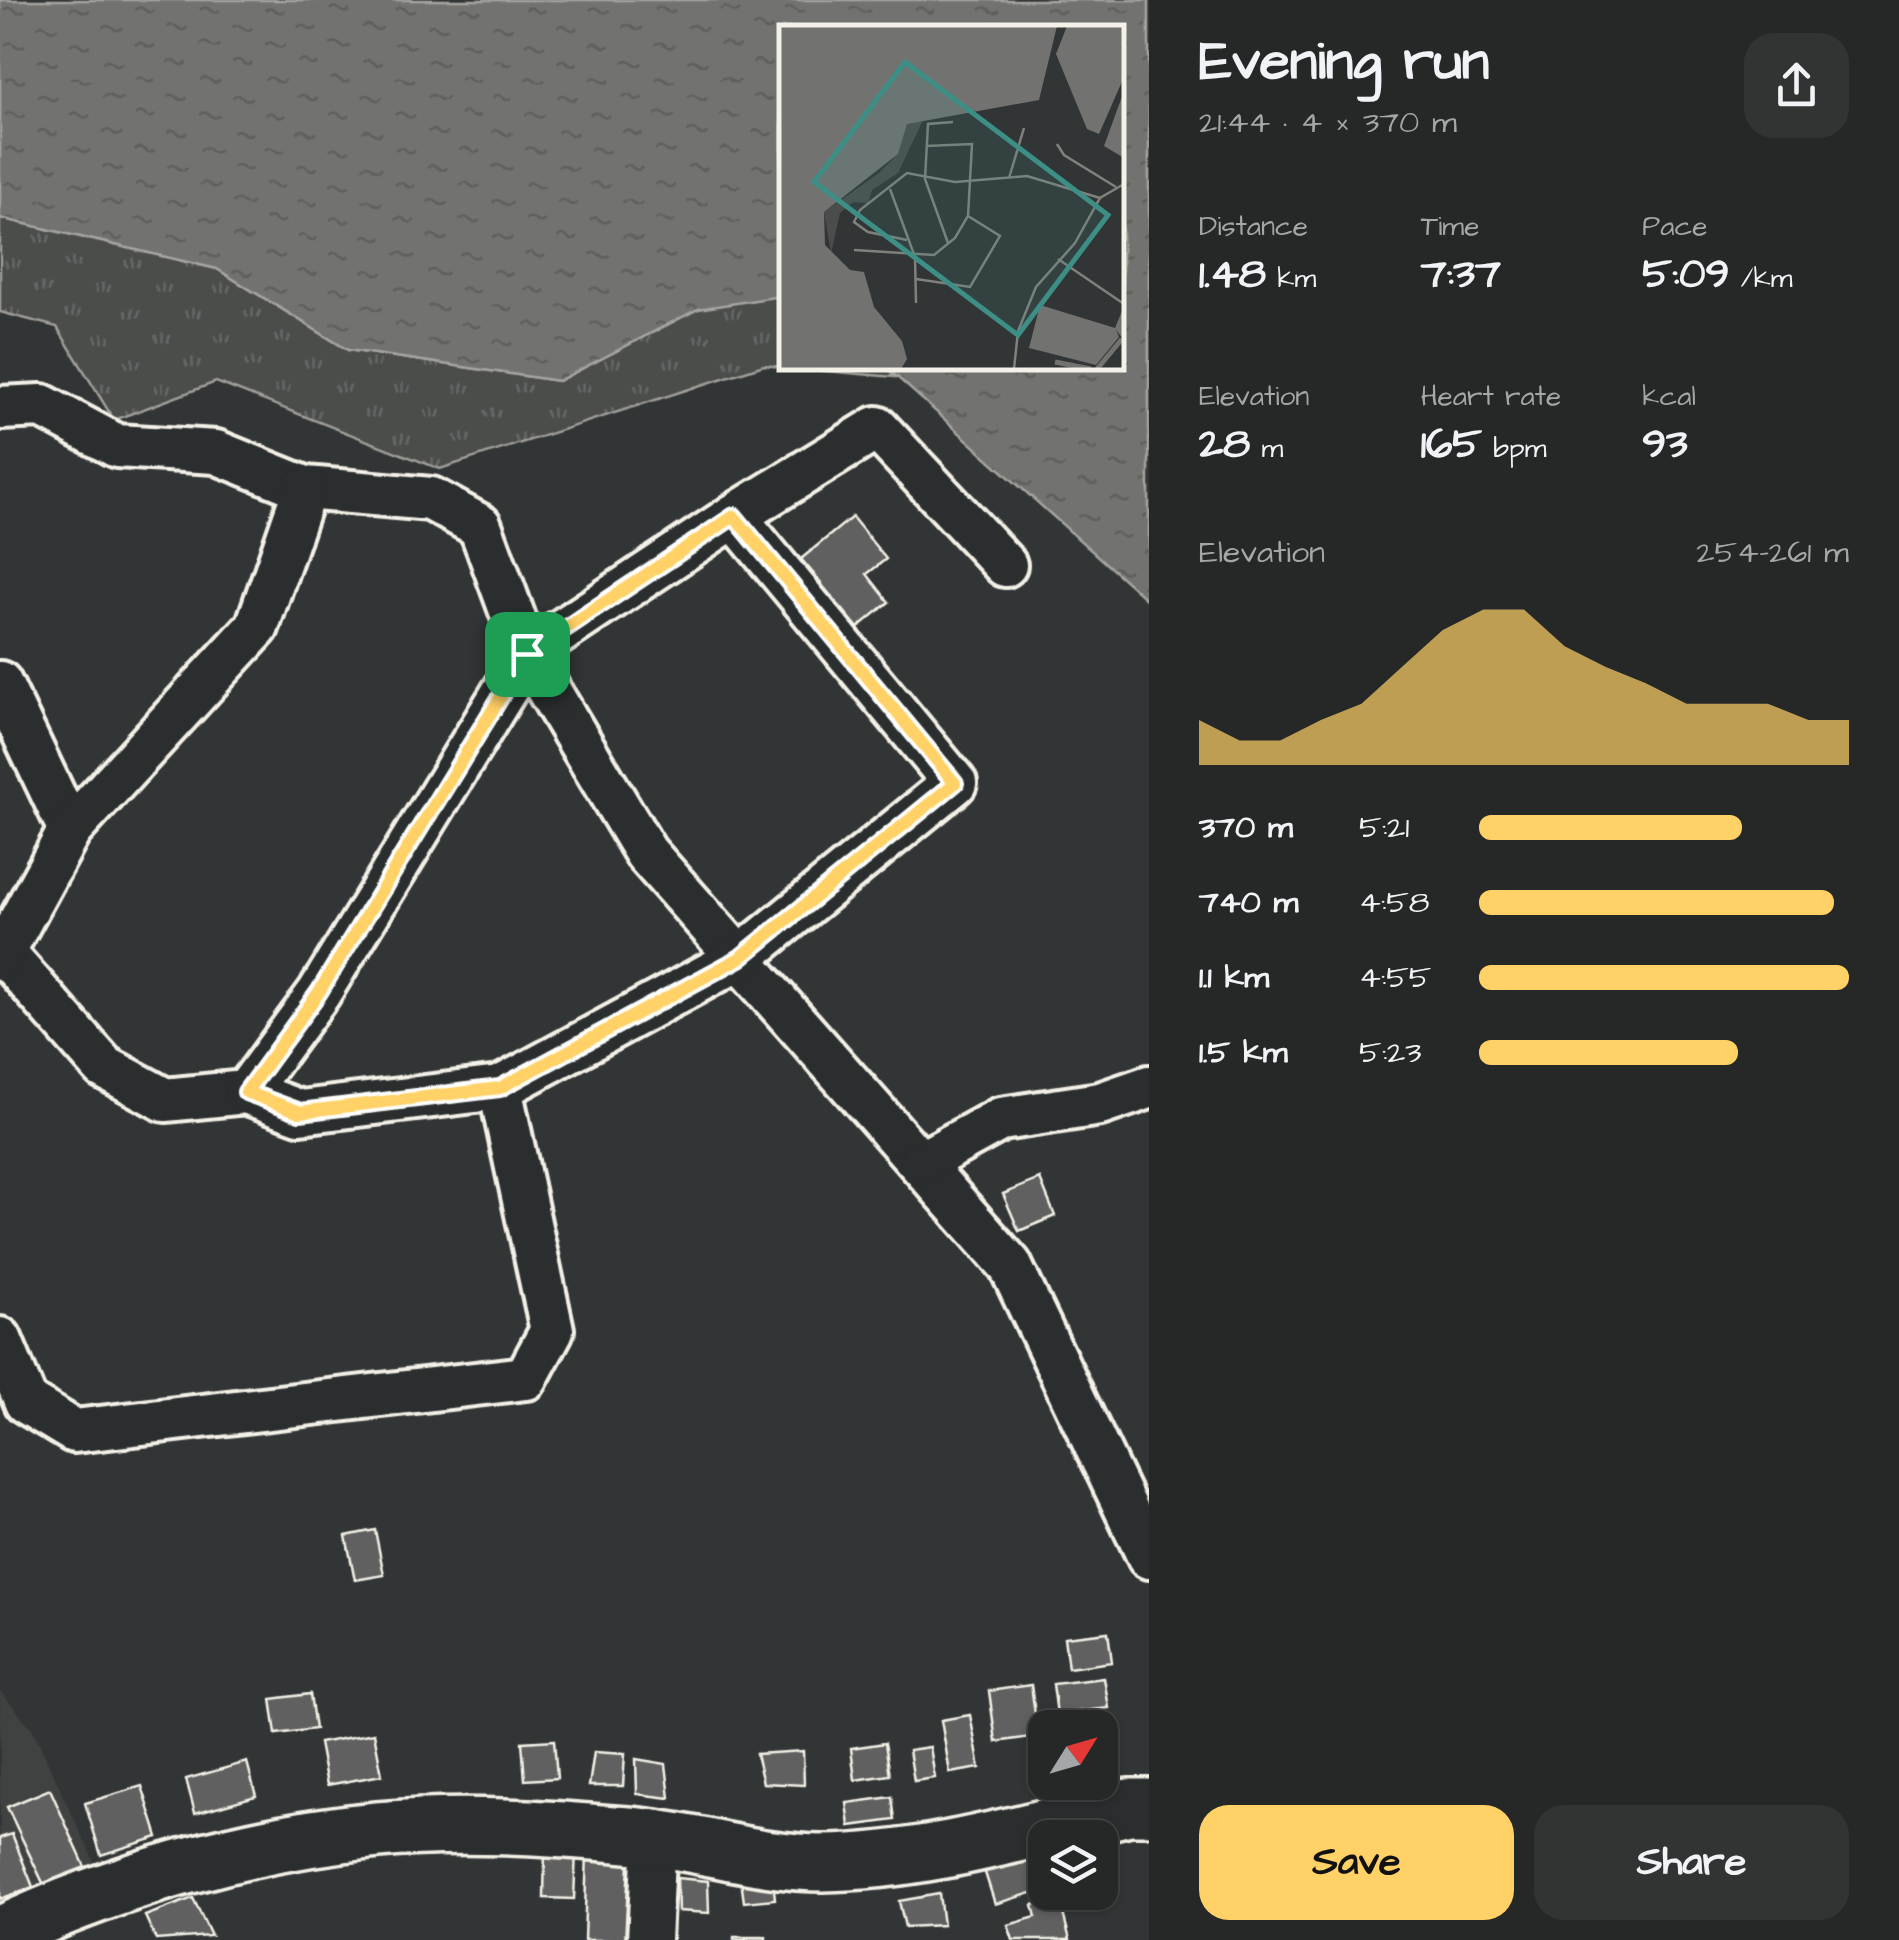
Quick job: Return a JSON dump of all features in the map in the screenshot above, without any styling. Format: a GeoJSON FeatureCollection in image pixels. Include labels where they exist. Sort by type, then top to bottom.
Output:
{"type":"FeatureCollection","features":[{"type":"Feature","properties":{"kind":"street"},"geometry":{"type":"LineString","coordinates":[[0,408],[42,406],[117,446],[216,452],[305,488],[431,499],[480,526],[527,654],[646,853],[1010,1265],[1149,1557]]}},
{"type":"Feature","properties":{"kind":"street"},"geometry":{"type":"LineString","coordinates":[[246,1092],[319,992],[527,654],[734,516],[877,428],[1005,566]]}},
{"type":"Feature","properties":{"kind":"street"},"geometry":{"type":"LineString","coordinates":[[305,488],[257,627],[70,830],[1,954],[104,1067],[165,1100],[246,1092],[300,1112],[500,1088],[740,958],[955,783],[734,516]]}},
{"type":"Feature","properties":{"kind":"street"},"geometry":{"type":"LineString","coordinates":[[0,683],[70,830]]}},
{"type":"Feature","properties":{"kind":"street"},"geometry":{"type":"LineString","coordinates":[[920,1163],[1002,1119],[1100,1104],[1149,1087]]}},
{"type":"Feature","properties":{"kind":"street"},"geometry":{"type":"LineString","coordinates":[[0,1339],[26,1402],[74,1431],[526,1378],[552,1330],[500,1088]]}},
{"type":"Feature","properties":{"kind":"street"},"geometry":{"type":"LineString","coordinates":[[0,1935],[200,1862],[378,1830],[527,1826],[654,1837],[762,1858],[824,1863],[939,1851],[1129,1807],[1149,1807]]}},
{"type":"Feature","properties":{"kind":"street"},"geometry":{"type":"LineString","coordinates":[[649,1940],[654,1837]]}},
{"type":"Feature","properties":{"kind":"shaded area"},"geometry":{"type":"Polygon","coordinates":[[[0,1691],[33,1730],[100,1874],[0,1911],[0,1691]]]}},
{"type":"Feature","properties":{"kind":"green space"},"geometry":{"type":"Polygon","coordinates":[[[0,218],[217,269],[348,350],[558,381],[698,309],[777,293],[779,367],[764,365],[440,469],[216,382],[114,420],[57,327],[0,312],[0,218]]]}},
{"type":"Feature","properties":{"kind":"green space"},"geometry":{"type":"Polygon","coordinates":[[[815,370],[889,370],[894,377],[815,370]]]}},
{"type":"Feature","properties":{"kind":"water"},"geometry":{"type":"Polygon","coordinates":[[[0,0],[1149,0],[1149,602],[889,370],[1124,370],[1124,25],[779,25],[779,296],[698,309],[558,381],[348,350],[217,269],[0,218],[0,0]]]}},
{"type":"Feature","properties":{"kind":"building"},"geometry":{"type":"Polygon","coordinates":[[[852,517],[886,559],[867,574],[889,602],[858,628],[843,610],[831,620],[810,595],[822,584],[801,559],[852,517]]]}},
{"type":"Feature","properties":{"kind":"building"},"geometry":{"type":"Polygon","coordinates":[[[1040,1179],[1055,1216],[1019,1231],[1003,1194],[1040,1179]]]}},
{"type":"Feature","properties":{"kind":"building"},"geometry":{"type":"Polygon","coordinates":[[[375,1530],[384,1575],[355,1580],[346,1536],[375,1530]]]}},
{"type":"Feature","properties":{"kind":"building"},"geometry":{"type":"Polygon","coordinates":[[[1108,1632],[1112,1662],[1068,1668],[1064,1637],[1108,1632]]]}},
{"type":"Feature","properties":{"kind":"building"},"geometry":{"type":"Polygon","coordinates":[[[1104,1678],[1109,1708],[1056,1710],[1053,1684],[1104,1678]]]}},
{"type":"Feature","properties":{"kind":"building"},"geometry":{"type":"Polygon","coordinates":[[[1031,1685],[1034,1710],[1028,1710],[1028,1737],[996,1742],[989,1691],[1031,1685]]]}},
{"type":"Feature","properties":{"kind":"building"},"geometry":{"type":"Polygon","coordinates":[[[310,1694],[315,1729],[276,1734],[271,1699],[310,1694]]]}},
{"type":"Feature","properties":{"kind":"building"},"geometry":{"type":"Polygon","coordinates":[[[970,1715],[980,1768],[950,1773],[941,1720],[970,1715]]]}},
{"type":"Feature","properties":{"kind":"building"},"geometry":{"type":"Polygon","coordinates":[[[374,1733],[382,1775],[327,1785],[319,1743],[374,1733]]]}},
{"type":"Feature","properties":{"kind":"building"},"geometry":{"type":"Polygon","coordinates":[[[554,1740],[557,1778],[525,1780],[522,1742],[554,1740]]]}},
{"type":"Feature","properties":{"kind":"building"},"geometry":{"type":"Polygon","coordinates":[[[885,1743],[890,1775],[855,1780],[851,1748],[885,1743]]]}},
{"type":"Feature","properties":{"kind":"building"},"geometry":{"type":"Polygon","coordinates":[[[930,1747],[935,1778],[914,1781],[909,1750],[930,1747]]]}},
{"type":"Feature","properties":{"kind":"building"},"geometry":{"type":"Polygon","coordinates":[[[803,1751],[804,1785],[763,1783],[756,1754],[803,1751]]]}},
{"type":"Feature","properties":{"kind":"building"},"geometry":{"type":"Polygon","coordinates":[[[594,1752],[625,1754],[623,1786],[589,1786],[594,1752]]]}},
{"type":"Feature","properties":{"kind":"building"},"geometry":{"type":"Polygon","coordinates":[[[636,1759],[666,1764],[670,1798],[637,1794],[636,1759]]]}},
{"type":"Feature","properties":{"kind":"building"},"geometry":{"type":"Polygon","coordinates":[[[247,1762],[256,1796],[195,1813],[186,1779],[247,1762]]]}},
{"type":"Feature","properties":{"kind":"building"},"geometry":{"type":"Polygon","coordinates":[[[142,1786],[158,1837],[101,1855],[85,1803],[142,1786]]]}},
{"type":"Feature","properties":{"kind":"building"},"geometry":{"type":"Polygon","coordinates":[[[50,1789],[86,1869],[45,1887],[7,1807],[50,1789]]]}},
{"type":"Feature","properties":{"kind":"building"},"geometry":{"type":"Polygon","coordinates":[[[892,1797],[895,1820],[850,1826],[847,1803],[892,1797]]]}},
{"type":"Feature","properties":{"kind":"building"},"geometry":{"type":"Polygon","coordinates":[[[12,1834],[33,1887],[0,1899],[0,1838],[12,1834]]]}},
{"type":"Feature","properties":{"kind":"building"},"geometry":{"type":"Polygon","coordinates":[[[1028,1842],[1028,1894],[995,1904],[980,1857],[1028,1842]]]}},
{"type":"Feature","properties":{"kind":"building"},"geometry":{"type":"Polygon","coordinates":[[[545,1849],[576,1851],[574,1899],[544,1898],[545,1849]]]}},
{"type":"Feature","properties":{"kind":"building"},"geometry":{"type":"Polygon","coordinates":[[[587,1852],[640,1854],[637,1940],[584,1940],[587,1852]]]}},
{"type":"Feature","properties":{"kind":"building"},"geometry":{"type":"Polygon","coordinates":[[[772,1869],[775,1899],[744,1902],[740,1873],[772,1869]]]}},
{"type":"Feature","properties":{"kind":"building"},"geometry":{"type":"Polygon","coordinates":[[[677,1878],[708,1881],[709,1913],[678,1911],[677,1878]]]}},
{"type":"Feature","properties":{"kind":"building"},"geometry":{"type":"Polygon","coordinates":[[[939,1894],[943,1925],[905,1927],[899,1901],[939,1894]]]}},
{"type":"Feature","properties":{"kind":"building"},"geometry":{"type":"Polygon","coordinates":[[[193,1898],[211,1936],[156,1940],[145,1916],[193,1898]]]}},
{"type":"Feature","properties":{"kind":"building"},"geometry":{"type":"Polygon","coordinates":[[[1034,1910],[1062,1910],[1070,1940],[1013,1940],[1008,1925],[1036,1917],[1034,1910]]]}},
{"type":"Feature","properties":{"kind":"building"},"geometry":{"type":"Polygon","coordinates":[[[766,1937],[766,1940],[734,1940],[766,1937]]]}},
{"type":"Feature","properties":{"kind":"route"},"geometry":{"type":"LineString","coordinates":[[734,516],[955,783],[740,958],[500,1088],[300,1112],[246,1092],[319,992],[527,654],[734,516]]}}]}
